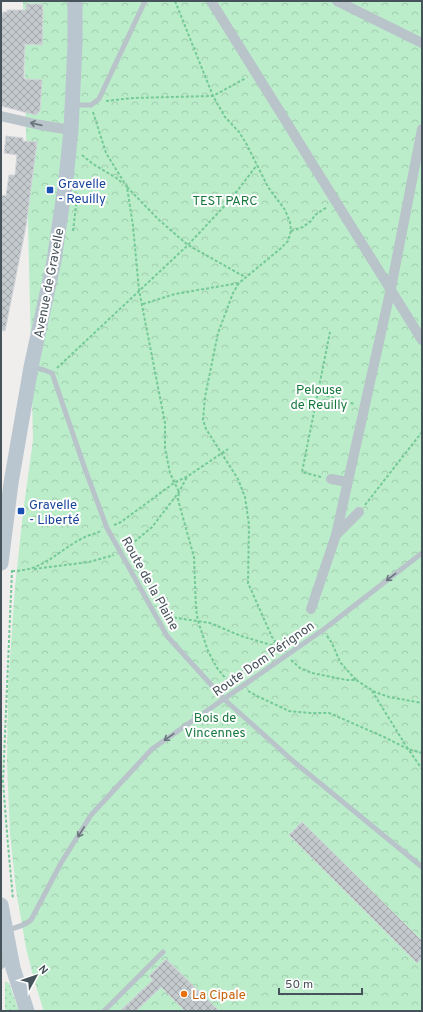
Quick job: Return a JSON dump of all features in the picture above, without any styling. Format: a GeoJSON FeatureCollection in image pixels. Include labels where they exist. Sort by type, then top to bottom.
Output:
{"type":"FeatureCollection","features":[{"type":"Feature","properties":{"kind":"street","name":"Avenue de Gravelle"},"geometry":{"type":"LineString","coordinates":[[7,567],[10,483],[54,261],[69,153],[75,45],[75,1]]}},
{"type":"Feature","properties":{"kind":"street"},"geometry":{"type":"LineString","coordinates":[[211,1],[422,340]]}},
{"type":"Feature","properties":{"kind":"street"},"geometry":{"type":"LineString","coordinates":[[337,1],[422,43]]}},
{"type":"Feature","properties":{"kind":"street"},"geometry":{"type":"LineString","coordinates":[[1,116],[71,130]]}},
{"type":"Feature","properties":{"kind":"street"},"geometry":{"type":"LineString","coordinates":[[311,609],[336,534],[391,288],[422,129]]}},
{"type":"Feature","properties":{"kind":"street"},"geometry":{"type":"LineString","coordinates":[[331,479],[348,482]]}},
{"type":"Feature","properties":{"kind":"street"},"geometry":{"type":"LineString","coordinates":[[336,534],[359,512]]}},
{"type":"Feature","properties":{"kind":"street"},"geometry":{"type":"LineString","coordinates":[[5,915],[5,966],[27,1011]]}},
{"type":"Feature","properties":{"kind":"lane"},"geometry":{"type":"LineString","coordinates":[[72,105],[91,105],[98,99],[145,1]]}},
{"type":"Feature","properties":{"kind":"lane"},"geometry":{"type":"LineString","coordinates":[[32,367],[52,373]]}},
{"type":"Feature","properties":{"kind":"lane","name":"Route de la Plaine"},"geometry":{"type":"LineString","coordinates":[[52,373],[107,528],[167,636],[224,699],[293,761],[422,867]]}},
{"type":"Feature","properties":{"kind":"lane","name":"Route Dom Pérignon"},"geometry":{"type":"LineString","coordinates":[[5,915],[18,927],[31,920],[61,863],[91,814],[152,749],[323,630],[422,553]]}},
{"type":"Feature","properties":{"kind":"lane"},"geometry":{"type":"LineString","coordinates":[[104,1011],[163,952]]}},
{"type":"Feature","properties":{"kind":"path"},"geometry":{"type":"LineString","coordinates":[[174,1],[213,96],[225,117],[239,132],[248,145],[268,187],[285,210],[290,222],[291,231],[288,241],[280,250],[239,283],[218,333],[204,397],[202,420],[238,479],[245,497],[249,525],[248,584],[272,637],[285,655],[300,668],[312,673],[347,680],[356,680]]}},
{"type":"Feature","properties":{"kind":"path"},"geometry":{"type":"LineString","coordinates":[[98,99],[107,101],[133,98],[213,96],[226,90],[255,72]]}},
{"type":"Feature","properties":{"kind":"path"},"geometry":{"type":"LineString","coordinates":[[91,105],[106,153],[127,187],[140,290],[165,423],[165,448],[170,473],[179,492],[178,499],[194,557],[196,609],[198,621],[208,651],[217,668],[236,690]]}},
{"type":"Feature","properties":{"kind":"path"},"geometry":{"type":"LineString","coordinates":[[69,153],[81,154],[93,164],[118,179],[159,220],[188,245],[245,277]]}},
{"type":"Feature","properties":{"kind":"path"},"geometry":{"type":"LineString","coordinates":[[52,373],[188,245],[231,199],[258,165]]}},
{"type":"Feature","properties":{"kind":"path"},"geometry":{"type":"LineString","coordinates":[[291,231],[303,227],[311,221],[314,215],[336,200]]}},
{"type":"Feature","properties":{"kind":"path"},"geometry":{"type":"LineString","coordinates":[[143,304],[175,294],[239,283]]}},
{"type":"Feature","properties":{"kind":"path"},"geometry":{"type":"LineString","coordinates":[[330,332],[302,472],[331,479]]}},
{"type":"Feature","properties":{"kind":"path"},"geometry":{"type":"LineString","coordinates":[[317,393],[348,402]]}},
{"type":"Feature","properties":{"kind":"path"},"geometry":{"type":"LineString","coordinates":[[359,512],[422,432]]}},
{"type":"Feature","properties":{"kind":"path"},"geometry":{"type":"LineString","coordinates":[[174,483],[188,476],[228,448]]}},
{"type":"Feature","properties":{"kind":"path"},"geometry":{"type":"LineString","coordinates":[[5,915],[8,845],[3,782],[7,567],[24,571],[29,570]]}},
{"type":"Feature","properties":{"kind":"path"},"geometry":{"type":"LineString","coordinates":[[156,617],[167,616],[210,623],[241,636],[279,648]]}},
{"type":"Feature","properties":{"kind":"path"},"geometry":{"type":"LineString","coordinates":[[323,630],[332,643],[340,662],[356,680],[375,692],[389,697],[422,703]]}},
{"type":"Feature","properties":{"kind":"path"},"geometry":{"type":"LineString","coordinates":[[242,687],[289,711],[329,713],[408,749],[422,753]]}},
{"type":"Feature","properties":{"kind":"path"},"geometry":{"type":"LineString","coordinates":[[372,690],[422,769]]}},
{"type":"Feature","properties":{"kind":"green space","name":"Bois de Vincennes"},"geometry":{"type":"Polygon","coordinates":[[[23,1],[422,1],[422,1011],[44,1011],[43,1009],[26,948],[16,890],[10,834],[7,762],[8,688],[15,587],[33,440],[23,1]]]}},
{"type":"Feature","properties":{"kind":"green space"},"geometry":{"type":"Polygon","coordinates":[[[5,982],[9,983],[19,1011],[5,1011],[5,982]]]}},
{"type":"Feature","properties":{"kind":"building"},"geometry":{"type":"Polygon","coordinates":[[[26,4],[42,4],[43,12],[42,45],[25,44],[24,79],[42,80],[40,111],[36,115],[1,106],[1,15],[3,12],[7,12],[7,10],[26,10],[26,4]]]}},
{"type":"Feature","properties":{"kind":"building"},"geometry":{"type":"Polygon","coordinates":[[[6,136],[23,138],[23,141],[37,142],[26,226],[5,331],[1,330],[1,195],[6,196],[9,175],[15,175],[17,155],[4,153],[6,136]]]}},
{"type":"Feature","properties":{"kind":"building"},"geometry":{"type":"Polygon","coordinates":[[[302,822],[422,941],[422,958],[417,963],[289,835],[302,822]]]}},
{"type":"Feature","properties":{"kind":"building","name":"La Cipale"},"geometry":{"type":"Polygon","coordinates":[[[166,959],[219,1011],[185,1011],[161,987],[136,1011],[120,1011],[153,980],[149,976],[166,959]]]}},
{"type":"Feature","properties":{"kind":"place","name":"Gravelle - Reuilly"},"geometry":{"type":"Point","coordinates":[50,190]}},
{"type":"Feature","properties":{"kind":"place","name":"Gravelle - Liberté"},"geometry":{"type":"Point","coordinates":[21,511]}},
{"type":"Feature","properties":{"kind":"place","name":"La Cipale"},"geometry":{"type":"Point","coordinates":[184,994]}},
{"type":"Feature","properties":{"kind":"park label","name":"TEST PARC"},"geometry":{"type":"Point","coordinates":[225,200]}},
{"type":"Feature","properties":{"kind":"park label","name":"Pelouse de Reuilly"},"geometry":{"type":"Point","coordinates":[319,396]}}]}
